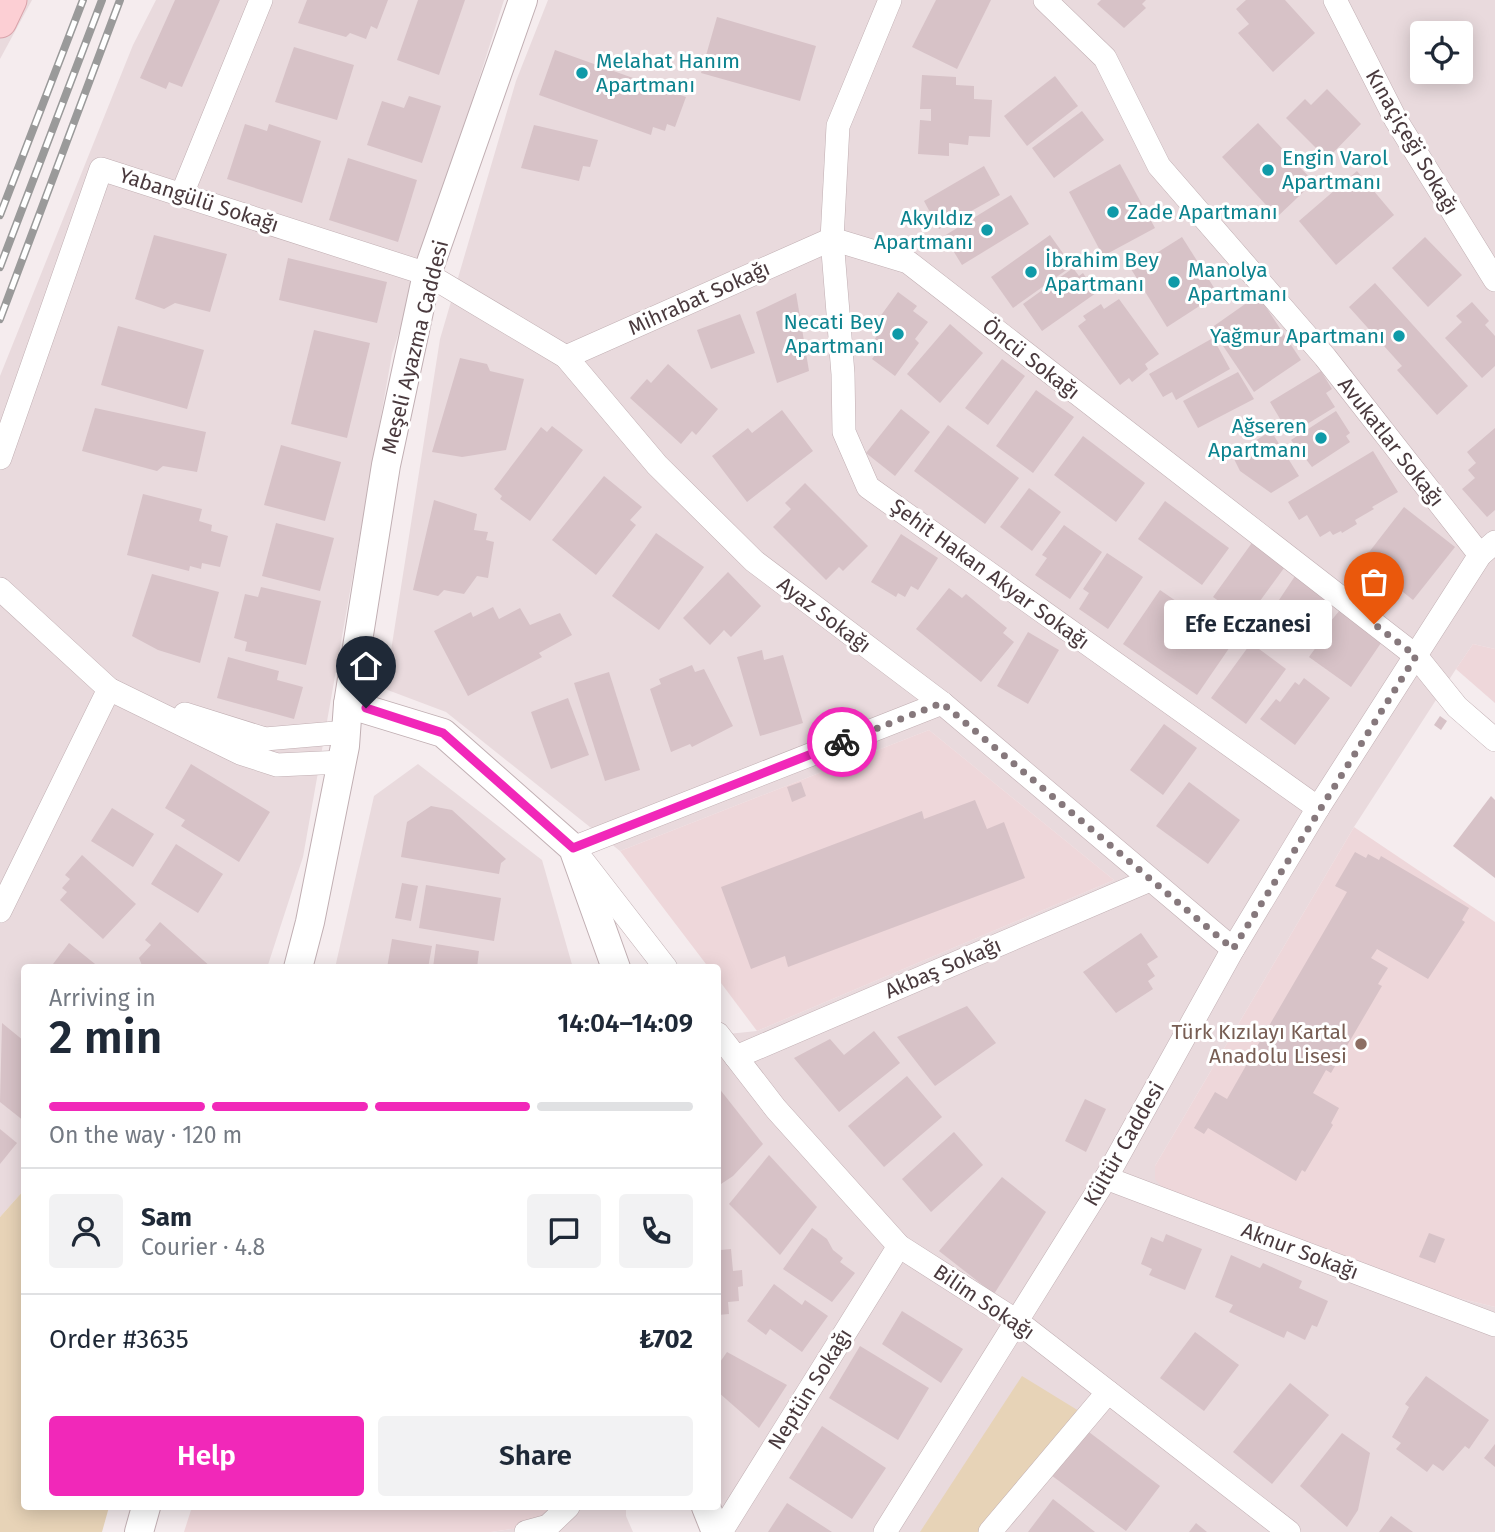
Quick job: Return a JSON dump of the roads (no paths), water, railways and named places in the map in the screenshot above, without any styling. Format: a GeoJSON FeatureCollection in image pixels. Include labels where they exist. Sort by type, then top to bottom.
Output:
{"type":"FeatureCollection","features":[{"type":"Feature","properties":{"kind":"main road"},"geometry":{"type":"LineString","coordinates":[[0,21],[10,0]]}},
{"type":"Feature","properties":{"kind":"street"},"geometry":{"type":"LineString","coordinates":[[182,194],[261,0]]}},
{"type":"Feature","properties":{"kind":"street","name":"Meşeli Ayazma Caddesi"},"geometry":{"type":"LineString","coordinates":[[299,964],[342,762],[386,465],[428,274],[523,0]]}},
{"type":"Feature","properties":{"kind":"street"},"geometry":{"type":"LineString","coordinates":[[832,239],[838,126],[890,0]]}},
{"type":"Feature","properties":{"kind":"street","name":"Avukatlar Sokağı"},"geometry":{"type":"LineString","coordinates":[[1045,0],[1105,58],[1159,166],[1487,549]]}},
{"type":"Feature","properties":{"kind":"street","name":"Kınaçiçeği Sokağı"},"geometry":{"type":"LineString","coordinates":[[1335,0],[1396,120],[1495,280]]}},
{"type":"Feature","properties":{"kind":"street","name":"Yabangülü Sokağı"},"geometry":{"type":"LineString","coordinates":[[0,458],[101,170],[428,274]]}},
{"type":"Feature","properties":{"kind":"street","name":"Mihrabat Sokağı"},"geometry":{"type":"LineString","coordinates":[[566,357],[832,239]]}},
{"type":"Feature","properties":{"kind":"street","name":"Öncü Sokağı"},"geometry":{"type":"LineString","coordinates":[[832,239],[908,262],[1416,656],[1457,707],[1495,740]]}},
{"type":"Feature","properties":{"kind":"street","name":"Şehit Hakan Akyar Sokağı"},"geometry":{"type":"LineString","coordinates":[[832,239],[843,373],[844,432],[868,486],[1318,808]]}},
{"type":"Feature","properties":{"kind":"street","name":"Ayaz Sokağı"},"geometry":{"type":"LineString","coordinates":[[428,274],[566,357],[657,465],[754,561],[942,703],[1233,949]]}},
{"type":"Feature","properties":{"kind":"street","name":"Kültür Caddesi"},"geometry":{"type":"LineString","coordinates":[[886,1532],[1106,1178],[1233,949],[1318,808],[1487,549]]}},
{"type":"Feature","properties":{"kind":"street"},"geometry":{"type":"LineString","coordinates":[[0,589],[108,689],[240,753],[277,765],[342,762]]}},
{"type":"Feature","properties":{"kind":"street"},"geometry":{"type":"LineString","coordinates":[[108,689],[265,739],[347,718],[443,733],[573,848],[663,964]]}},
{"type":"Feature","properties":{"kind":"street"},"geometry":{"type":"LineString","coordinates":[[0,911],[108,689]]}},
{"type":"Feature","properties":{"kind":"street"},"geometry":{"type":"LineString","coordinates":[[573,848],[942,703]]}},
{"type":"Feature","properties":{"kind":"street"},"geometry":{"type":"LineString","coordinates":[[573,848],[615,964]]}},
{"type":"Feature","properties":{"kind":"street","name":"Akbaş Sokağı"},"geometry":{"type":"LineString","coordinates":[[736,1057],[1150,880]]}},
{"type":"Feature","properties":{"kind":"street","name":"Bilim Sokağı"},"geometry":{"type":"LineString","coordinates":[[721,1038],[776,1109],[899,1246],[1018,1322],[1289,1532]]}},
{"type":"Feature","properties":{"kind":"street","name":"Aknur Sokağı"},"geometry":{"type":"LineString","coordinates":[[1106,1178],[1495,1325]]}},
{"type":"Feature","properties":{"kind":"street","name":"Neptün Sokağı"},"geometry":{"type":"LineString","coordinates":[[719,1532],[899,1246]]}},
{"type":"Feature","properties":{"kind":"street"},"geometry":{"type":"LineString","coordinates":[[990,1532],[1108,1392]]}},
{"type":"Feature","properties":{"kind":"street"},"geometry":{"type":"LineString","coordinates":[[139,1532],[145,1510]]}},
{"type":"Feature","properties":{"kind":"street"},"geometry":{"type":"LineString","coordinates":[[526,1532],[548,1526],[565,1510]]}},
{"type":"Feature","properties":{"kind":"street"},"geometry":{"type":"LineString","coordinates":[[708,1510],[719,1532]]}},
{"type":"Feature","properties":{"kind":"railway"},"geometry":{"type":"LineString","coordinates":[[0,215],[83,0]]}},
{"type":"Feature","properties":{"kind":"railway"},"geometry":{"type":"LineString","coordinates":[[0,267],[102,0]]}},
{"type":"Feature","properties":{"kind":"railway"},"geometry":{"type":"LineString","coordinates":[[0,319],[120,0]]}},
{"type":"Feature","properties":{"kind":"place","name":"Melahat Hanım Apartmanı"},"geometry":{"type":"Point","coordinates":[582,73]}},
{"type":"Feature","properties":{"kind":"place","name":"Engin Varol Apartmanı"},"geometry":{"type":"Point","coordinates":[1268,170]}},
{"type":"Feature","properties":{"kind":"place","name":"Zade Apartmanı"},"geometry":{"type":"Point","coordinates":[1113,212]}},
{"type":"Feature","properties":{"kind":"place","name":"Akyıldız Apartmanı"},"geometry":{"type":"Point","coordinates":[987,230]}},
{"type":"Feature","properties":{"kind":"place","name":"İbrahim Bey Apartmanı"},"geometry":{"type":"Point","coordinates":[1031,272]}},
{"type":"Feature","properties":{"kind":"place","name":"Manolya Apartmanı"},"geometry":{"type":"Point","coordinates":[1174,282]}},
{"type":"Feature","properties":{"kind":"place","name":"Necati Bey Apartmanı"},"geometry":{"type":"Point","coordinates":[898,334]}},
{"type":"Feature","properties":{"kind":"place","name":"Yağmur Apartmanı"},"geometry":{"type":"Point","coordinates":[1399,336]}},
{"type":"Feature","properties":{"kind":"place","name":"Ağseren Apartmanı"},"geometry":{"type":"Point","coordinates":[1321,438]}},
{"type":"Feature","properties":{"kind":"place","name":"Efe Eczanesi"},"geometry":{"type":"Point","coordinates":[1374,624]}},
{"type":"Feature","properties":{"kind":"place","name":"Türk Kızılayı Kartal Anadolu Lisesi"},"geometry":{"type":"Point","coordinates":[1361,1044]}}]}
